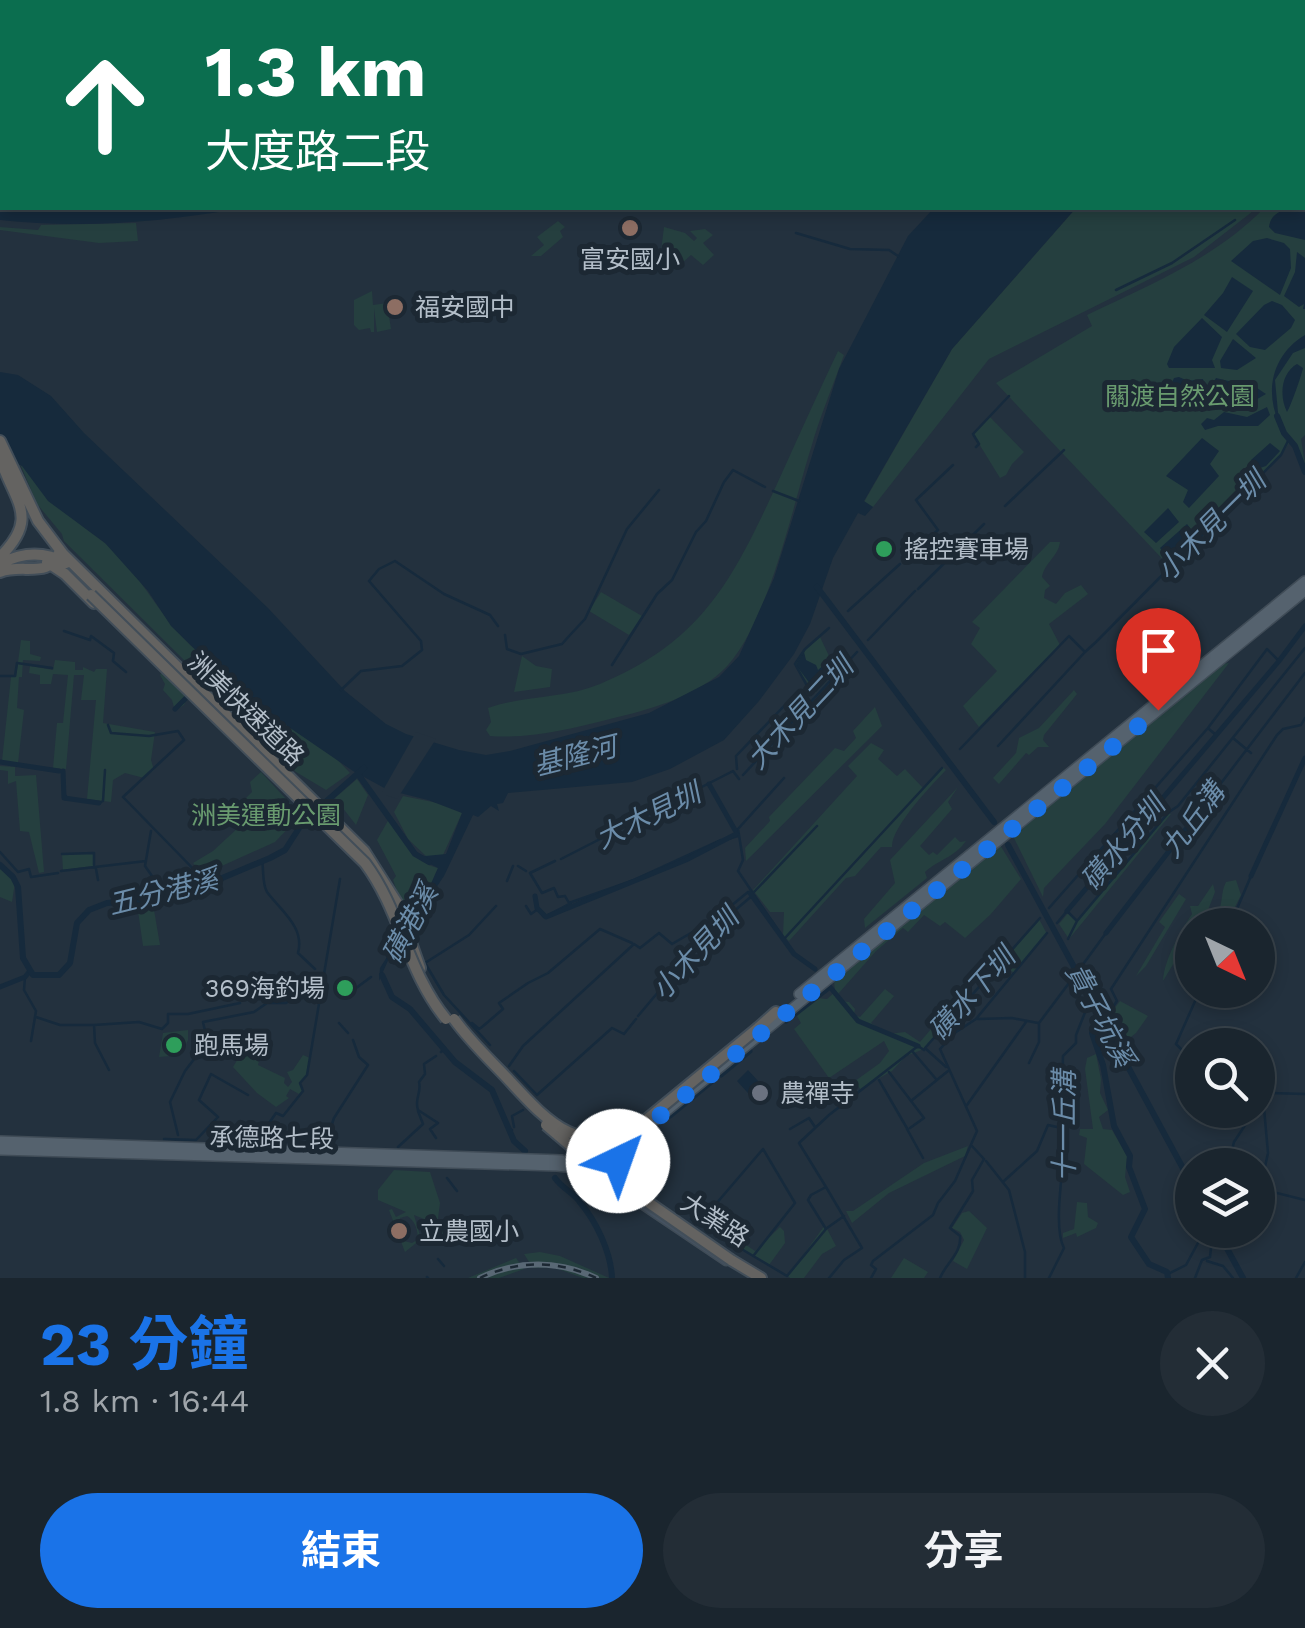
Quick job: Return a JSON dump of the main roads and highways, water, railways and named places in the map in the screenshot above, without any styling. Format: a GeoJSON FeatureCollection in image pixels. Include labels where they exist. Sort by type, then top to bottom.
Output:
{"type":"FeatureCollection","features":[{"type":"Feature","properties":{"kind":"highway"},"geometry":{"type":"LineString","coordinates":[[0,442],[60,552],[54,564],[45,569],[0,565]]}},
{"type":"Feature","properties":{"kind":"highway","name":"洲美快速道路"},"geometry":{"type":"LineString","coordinates":[[0,442],[24,496],[52,542],[180,683],[364,863],[388,899],[413,966],[431,1000],[535,1114],[556,1131],[577,1140],[599,1142],[628,1135],[778,1014]]}},
{"type":"Feature","properties":{"kind":"highway"},"geometry":{"type":"LineString","coordinates":[[0,458],[23,522],[19,536],[0,565]]}},
{"type":"Feature","properties":{"kind":"highway","name":"洲美快速道路"},"geometry":{"type":"LineString","coordinates":[[0,458],[36,528],[60,562],[364,851],[397,903],[430,988],[545,1118],[565,1131],[595,1138],[619,1134],[641,1124],[759,1030]]}},
{"type":"Feature","properties":{"kind":"highway"},"geometry":{"type":"LineString","coordinates":[[0,565],[31,560],[59,570],[158,655]]}},
{"type":"Feature","properties":{"kind":"highway"},"geometry":{"type":"LineString","coordinates":[[180,683],[344,836],[352,858]]}},
{"type":"Feature","properties":{"kind":"highway"},"geometry":{"type":"LineString","coordinates":[[194,686],[216,714]]}},
{"type":"Feature","properties":{"kind":"highway"},"geometry":{"type":"LineString","coordinates":[[454,1019],[594,1164]]}},
{"type":"Feature","properties":{"kind":"highway"},"geometry":{"type":"LineString","coordinates":[[535,1114],[586,1159],[758,1278]]}},
{"type":"Feature","properties":{"kind":"main road"},"geometry":{"type":"LineString","coordinates":[[996,837],[1004,826],[1305,581]]}},
{"type":"Feature","properties":{"kind":"main road"},"geometry":{"type":"LineString","coordinates":[[594,1164],[1305,591]]}},
{"type":"Feature","properties":{"kind":"main road","name":"承德路七段"},"geometry":{"type":"LineString","coordinates":[[0,1141],[530,1158],[545,1166],[594,1164]]}},
{"type":"Feature","properties":{"kind":"main road"},"geometry":{"type":"LineString","coordinates":[[621,1142],[618,1168],[626,1182]]}},
{"type":"Feature","properties":{"kind":"main road","name":"承德路七段"},"geometry":{"type":"LineString","coordinates":[[0,1150],[545,1166],[594,1164]]}},
{"type":"Feature","properties":{"kind":"main road","name":"大業路"},"geometry":{"type":"LineString","coordinates":[[594,1164],[626,1182],[708,1242],[771,1278]]}},
{"type":"Feature","properties":{"kind":"main road","name":"大業路"},"geometry":{"type":"LineString","coordinates":[[594,1164],[704,1249],[758,1278]]}},
{"type":"Feature","properties":{"kind":"water"},"geometry":{"type":"Polygon","coordinates":[[[0,210],[230,210],[122,223],[0,220],[0,210]]]}},
{"type":"Feature","properties":{"kind":"water","name":"基隆河"},"geometry":{"type":"Polygon","coordinates":[[[932,210],[1074,210],[952,349],[864,501],[873,507],[865,516],[858,513],[833,558],[810,624],[794,654],[724,740],[670,769],[632,782],[508,793],[503,803],[497,804],[499,811],[491,806],[478,817],[473,815],[444,876],[390,956],[379,981],[380,968],[426,895],[438,868],[422,860],[425,856],[446,854],[462,813],[388,790],[353,771],[242,695],[171,626],[148,591],[105,543],[48,501],[22,466],[0,455],[0,372],[18,375],[51,396],[84,433],[268,608],[345,691],[386,724],[459,750],[486,755],[510,751],[649,713],[719,677],[739,656],[774,578],[839,369],[908,236],[932,210]]]}},
{"type":"Feature","properties":{"kind":"water"},"geometry":{"type":"Polygon","coordinates":[[[1305,210],[1305,240],[1275,233],[1269,227],[1278,213],[1305,210]]]}},
{"type":"Feature","properties":{"kind":"water"},"geometry":{"type":"Polygon","coordinates":[[[1267,238],[1290,249],[1291,268],[1280,295],[1231,261],[1253,241],[1267,238]]]}},
{"type":"Feature","properties":{"kind":"water"},"geometry":{"type":"Polygon","coordinates":[[[1297,252],[1305,258],[1305,309],[1304,304],[1299,307],[1284,296],[1295,272],[1297,252]]]}},
{"type":"Feature","properties":{"kind":"water"},"geometry":{"type":"Polygon","coordinates":[[[1232,277],[1253,291],[1227,332],[1204,315],[1232,277]]]}},
{"type":"Feature","properties":{"kind":"water"},"geometry":{"type":"Polygon","coordinates":[[[1272,301],[1282,305],[1295,320],[1265,350],[1250,347],[1236,334],[1272,301]]]}},
{"type":"Feature","properties":{"kind":"water"},"geometry":{"type":"Polygon","coordinates":[[[1202,318],[1222,337],[1212,360],[1215,368],[1169,368],[1174,347],[1202,318]]]}},
{"type":"Feature","properties":{"kind":"water"},"geometry":{"type":"Polygon","coordinates":[[[1305,335],[1305,348],[1293,353],[1275,380],[1279,423],[1272,398],[1274,374],[1285,352],[1305,335]]]}},
{"type":"Feature","properties":{"kind":"water"},"geometry":{"type":"Polygon","coordinates":[[[1233,339],[1256,358],[1237,370],[1221,368],[1220,361],[1233,339]]]}},
{"type":"Feature","properties":{"kind":"water"},"geometry":{"type":"Polygon","coordinates":[[[1297,364],[1303,368],[1287,412],[1283,385],[1297,364]]]}},
{"type":"Feature","properties":{"kind":"water"},"geometry":{"type":"Polygon","coordinates":[[[1174,378],[1188,381],[1203,379],[1211,400],[1194,406],[1191,396],[1168,392],[1174,378]]]}},
{"type":"Feature","properties":{"kind":"water"},"geometry":{"type":"Polygon","coordinates":[[[1216,378],[1266,394],[1252,402],[1224,400],[1213,383],[1216,378]]]}},
{"type":"Feature","properties":{"kind":"water"},"geometry":{"type":"Polygon","coordinates":[[[1267,407],[1270,415],[1258,426],[1218,426],[1205,430],[1201,424],[1224,412],[1247,417],[1267,407]]]}},
{"type":"Feature","properties":{"kind":"water"},"geometry":{"type":"Polygon","coordinates":[[[1202,438],[1219,451],[1210,464],[1219,476],[1189,508],[1183,502],[1188,490],[1166,476],[1202,438]]]}},
{"type":"Feature","properties":{"kind":"water"},"geometry":{"type":"Polygon","coordinates":[[[1270,443],[1280,451],[1266,466],[1257,469],[1251,460],[1270,443]]]}},
{"type":"Feature","properties":{"kind":"water"},"geometry":{"type":"Polygon","coordinates":[[[1168,508],[1179,522],[1156,543],[1144,532],[1168,508]]]}},
{"type":"Feature","properties":{"kind":"water"},"geometry":{"type":"Polygon","coordinates":[[[1187,524],[1193,532],[1167,556],[1160,548],[1187,524]]]}},
{"type":"Feature","properties":{"kind":"water"},"geometry":{"type":"Polygon","coordinates":[[[804,652],[806,660],[818,670],[834,656],[841,665],[816,692],[796,665],[804,652]]]}},
{"type":"Feature","properties":{"kind":"water"},"geometry":{"type":"Polygon","coordinates":[[[748,1070],[769,1093],[765,1092],[757,1103],[737,1081],[748,1070]]]}},
{"type":"Feature","properties":{"kind":"waterway"},"geometry":{"type":"LineString","coordinates":[[1116,290],[1172,263],[1235,220]]}},
{"type":"Feature","properties":{"kind":"waterway"},"geometry":{"type":"LineString","coordinates":[[796,233],[850,249],[889,250],[898,256]]}},
{"type":"Feature","properties":{"kind":"waterway"},"geometry":{"type":"LineString","coordinates":[[976,447],[979,444],[973,434],[1009,396]]}},
{"type":"Feature","properties":{"kind":"waterway"},"geometry":{"type":"LineString","coordinates":[[1277,416],[1305,472]]}},
{"type":"Feature","properties":{"kind":"waterway","name":"小木見一圳"},"geometry":{"type":"LineString","coordinates":[[960,749],[1069,636],[1085,652],[1096,642],[1281,455],[1289,439]]}},
{"type":"Feature","properties":{"kind":"waterway","name":"大木見二圳"},"geometry":{"type":"LineString","coordinates":[[1005,506],[1064,450]]}},
{"type":"Feature","properties":{"kind":"waterway"},"geometry":{"type":"LineString","coordinates":[[915,550],[938,530],[916,500],[953,465]]}},
{"type":"Feature","properties":{"kind":"waterway"},"geometry":{"type":"LineString","coordinates":[[612,665],[657,594],[672,580],[733,470],[765,487]]}},
{"type":"Feature","properties":{"kind":"waterway"},"geometry":{"type":"LineString","coordinates":[[505,635],[507,649],[521,654],[562,644],[585,619],[627,529],[659,490]]}},
{"type":"Feature","properties":{"kind":"waterway"},"geometry":{"type":"LineString","coordinates":[[773,491],[799,501]]}},
{"type":"Feature","properties":{"kind":"waterway","name":"大木見二圳"},"geometry":{"type":"LineString","coordinates":[[918,589],[984,524]]}},
{"type":"Feature","properties":{"kind":"waterway"},"geometry":{"type":"LineString","coordinates":[[341,690],[361,671],[402,666],[422,650],[421,641],[369,581],[379,569],[395,561],[444,594],[490,615],[498,626]]}},
{"type":"Feature","properties":{"kind":"waterway"},"geometry":{"type":"LineString","coordinates":[[848,611],[900,564]]}},
{"type":"Feature","properties":{"kind":"waterway","name":"貴子坑溪"},"geometry":{"type":"LineString","coordinates":[[817,587],[994,822]]}},
{"type":"Feature","properties":{"kind":"waterway","name":"大木見二圳"},"geometry":{"type":"LineString","coordinates":[[868,640],[915,591]]}},
{"type":"Feature","properties":{"kind":"waterway","name":"磺水分圳"},"geometry":{"type":"LineString","coordinates":[[1067,911],[1305,626]]}},
{"type":"Feature","properties":{"kind":"waterway"},"geometry":{"type":"LineString","coordinates":[[806,684],[795,664],[805,649],[829,628]]}},
{"type":"Feature","properties":{"kind":"waterway"},"geometry":{"type":"LineString","coordinates":[[64,631],[90,640],[91,636],[114,653],[113,661],[126,672]]}},
{"type":"Feature","properties":{"kind":"waterway"},"geometry":{"type":"LineString","coordinates":[[1068,939],[1077,921],[1178,806],[1305,648]]}},
{"type":"Feature","properties":{"kind":"waterway","name":"磺水下圳"},"geometry":{"type":"LineString","coordinates":[[1049,908],[1208,728],[1267,649],[1279,661]]}},
{"type":"Feature","properties":{"kind":"waterway","name":"大木見二圳"},"geometry":{"type":"LineString","coordinates":[[743,775],[857,652]]}},
{"type":"Feature","properties":{"kind":"waterway"},"geometry":{"type":"LineString","coordinates":[[998,746],[1085,652]]}},
{"type":"Feature","properties":{"kind":"waterway"},"geometry":{"type":"LineString","coordinates":[[0,676],[15,676],[17,663],[52,668]]}},
{"type":"Feature","properties":{"kind":"waterway","name":"九丘溝"},"geometry":{"type":"LineString","coordinates":[[1196,816],[1305,673]]}},
{"type":"Feature","properties":{"kind":"waterway"},"geometry":{"type":"LineString","coordinates":[[175,709],[186,698]]}},
{"type":"Feature","properties":{"kind":"waterway"},"geometry":{"type":"LineString","coordinates":[[737,769],[736,756],[785,705]]}},
{"type":"Feature","properties":{"kind":"waterway"},"geometry":{"type":"LineString","coordinates":[[1108,1014],[1117,1001],[1111,989],[1277,735],[1283,729],[1301,725],[1305,718]]}},
{"type":"Feature","properties":{"kind":"waterway"},"geometry":{"type":"LineString","coordinates":[[108,725],[111,733],[149,736],[178,731],[184,740],[123,797],[208,884]]}},
{"type":"Feature","properties":{"kind":"waterway"},"geometry":{"type":"LineString","coordinates":[[1209,729],[1216,735]]}},
{"type":"Feature","properties":{"kind":"waterway"},"geometry":{"type":"LineString","coordinates":[[1233,738],[1251,753]]}},
{"type":"Feature","properties":{"kind":"waterway"},"geometry":{"type":"LineString","coordinates":[[1251,876],[1305,758]]}},
{"type":"Feature","properties":{"kind":"waterway"},"geometry":{"type":"LineString","coordinates":[[0,762],[59,771]]}},
{"type":"Feature","properties":{"kind":"waterway","name":"五分港溪"},"geometry":{"type":"LineString","coordinates":[[0,865],[18,887],[23,958],[33,975],[59,975],[70,963],[77,923],[89,910],[208,884],[270,858],[285,850],[303,822],[364,768]]}},
{"type":"Feature","properties":{"kind":"waterway","name":"小木見一圳"},"geometry":{"type":"LineString","coordinates":[[784,778],[738,829],[743,860],[738,871],[784,939],[942,768]]}},
{"type":"Feature","properties":{"kind":"waterway"},"geometry":{"type":"LineString","coordinates":[[99,803],[103,801],[105,770]]}},
{"type":"Feature","properties":{"kind":"waterway"},"geometry":{"type":"LineString","coordinates":[[63,771],[64,798],[99,803]]}},
{"type":"Feature","properties":{"kind":"waterway","name":"大木見圳"},"geometry":{"type":"LineString","coordinates":[[561,859],[733,771],[739,779]]}},
{"type":"Feature","properties":{"kind":"waterway","name":"五分港溪"},"geometry":{"type":"LineString","coordinates":[[358,774],[415,854],[429,862]]}},
{"type":"Feature","properties":{"kind":"waterway"},"geometry":{"type":"LineString","coordinates":[[709,784],[735,830]]}},
{"type":"Feature","properties":{"kind":"waterway","name":"九丘溝"},"geometry":{"type":"LineString","coordinates":[[1106,933],[1196,816]]}},
{"type":"Feature","properties":{"kind":"waterway"},"geometry":{"type":"LineString","coordinates":[[754,892],[817,826]]}},
{"type":"Feature","properties":{"kind":"waterway"},"geometry":{"type":"LineString","coordinates":[[145,900],[144,888],[152,876],[145,866],[151,831]]}},
{"type":"Feature","properties":{"kind":"waterway"},"geometry":{"type":"LineString","coordinates":[[535,896],[537,908],[546,917],[686,860],[736,834]]}},
{"type":"Feature","properties":{"kind":"waterway"},"geometry":{"type":"LineString","coordinates":[[721,841],[738,836]]}},
{"type":"Feature","properties":{"kind":"waterway"},"geometry":{"type":"LineString","coordinates":[[555,861],[530,873],[542,893],[554,888],[558,897],[565,896],[569,903],[634,880],[721,840]]}},
{"type":"Feature","properties":{"kind":"waterway","name":"貴子坑溪"},"geometry":{"type":"LineString","coordinates":[[1008,845],[1175,1154]]}},
{"type":"Feature","properties":{"kind":"waterway"},"geometry":{"type":"LineString","coordinates":[[0,852],[18,872],[29,869],[31,877],[58,873]]}},
{"type":"Feature","properties":{"kind":"waterway"},"geometry":{"type":"LineString","coordinates":[[62,854],[94,853],[94,865]]}},
{"type":"Feature","properties":{"kind":"waterway"},"geometry":{"type":"LineString","coordinates":[[61,871],[146,861]]}},
{"type":"Feature","properties":{"kind":"waterway"},"geometry":{"type":"LineString","coordinates":[[262,861],[267,892],[295,927],[298,953],[315,969]]}},
{"type":"Feature","properties":{"kind":"waterway","name":"大木見圳"},"geometry":{"type":"LineString","coordinates":[[507,881],[513,866]]}},
{"type":"Feature","properties":{"kind":"waterway","name":"大木見圳"},"geometry":{"type":"LineString","coordinates":[[518,866],[526,871]]}},
{"type":"Feature","properties":{"kind":"waterway"},"geometry":{"type":"LineString","coordinates":[[96,869],[98,880]]}},
{"type":"Feature","properties":{"kind":"waterway"},"geometry":{"type":"LineString","coordinates":[[1237,908],[1251,876]]}},
{"type":"Feature","properties":{"kind":"waterway"},"geometry":{"type":"LineString","coordinates":[[249,1138],[265,1129],[276,1113],[283,1116],[303,1091],[300,1083],[307,1075],[340,879]]}},
{"type":"Feature","properties":{"kind":"waterway"},"geometry":{"type":"LineString","coordinates":[[509,1066],[523,1046],[634,944],[640,948],[659,933],[672,944],[715,919],[748,892]]}},
{"type":"Feature","properties":{"kind":"waterway","name":"小木見一圳"},"geometry":{"type":"LineString","coordinates":[[750,893],[794,954],[815,969]]}},
{"type":"Feature","properties":{"kind":"waterway","name":"小木見圳"},"geometry":{"type":"LineString","coordinates":[[638,1016],[707,934],[753,895]]}},
{"type":"Feature","properties":{"kind":"waterway"},"geometry":{"type":"LineString","coordinates":[[526,906],[531,914],[538,909],[544,917],[571,903]]}},
{"type":"Feature","properties":{"kind":"waterway","name":"大木見圳"},"geometry":{"type":"LineString","coordinates":[[490,1045],[444,995],[425,963],[469,935],[496,906]]}},
{"type":"Feature","properties":{"kind":"waterway","name":"磺水分圳"},"geometry":{"type":"LineString","coordinates":[[1057,923],[1067,911],[1076,920]]}},
{"type":"Feature","properties":{"kind":"waterway","name":"磺水下圳"},"geometry":{"type":"LineString","coordinates":[[946,1067],[925,1048],[1040,918]]}},
{"type":"Feature","properties":{"kind":"waterway"},"geometry":{"type":"LineString","coordinates":[[472,1023],[482,1027],[503,1009],[499,1003],[548,973],[600,929],[632,943]]}},
{"type":"Feature","properties":{"kind":"waterway","name":"磺水分圳"},"geometry":{"type":"LineString","coordinates":[[871,1278],[876,1269],[871,1265],[873,1261],[933,1215],[955,1181],[977,1131],[940,1049],[976,1019],[1047,933]]}},
{"type":"Feature","properties":{"kind":"waterway","name":"九丘溝"},"geometry":{"type":"LineString","coordinates":[[1081,967],[1106,933]]}},
{"type":"Feature","properties":{"kind":"waterway"},"geometry":{"type":"LineString","coordinates":[[0,987],[29,972]]}},
{"type":"Feature","properties":{"kind":"waterway","name":"磺港溪"},"geometry":{"type":"LineString","coordinates":[[382,975],[392,997],[410,1009],[455,1062],[492,1090],[514,1141],[525,1151]]}},
{"type":"Feature","properties":{"kind":"waterway"},"geometry":{"type":"LineString","coordinates":[[25,977],[24,990],[36,1011],[31,1041]]}},
{"type":"Feature","properties":{"kind":"waterway"},"geometry":{"type":"LineString","coordinates":[[348,994],[371,977]]}},
{"type":"Feature","properties":{"kind":"waterway","name":"十一丘溝"},"geometry":{"type":"LineString","coordinates":[[1029,1063],[1039,1042],[1039,1023],[1072,979],[1086,1010],[1076,1043],[1063,1056],[1066,1121],[1059,1222],[1064,1248],[1049,1278]]}},
{"type":"Feature","properties":{"kind":"waterway"},"geometry":{"type":"LineString","coordinates":[[239,1057],[236,1059],[207,1040],[203,1022],[254,1012],[267,1003],[286,1003],[322,981]]}},
{"type":"Feature","properties":{"kind":"waterway"},"geometry":{"type":"LineString","coordinates":[[786,1021],[830,987],[858,1021],[918,1046]]}},
{"type":"Feature","properties":{"kind":"waterway"},"geometry":{"type":"LineString","coordinates":[[94,1025],[139,1022],[162,1029],[168,1023],[168,1014],[188,1014],[240,1003]]}},
{"type":"Feature","properties":{"kind":"waterway"},"geometry":{"type":"LineString","coordinates":[[1183,1028],[1192,1008]]}},
{"type":"Feature","properties":{"kind":"waterway"},"geometry":{"type":"LineString","coordinates":[[36,1017],[60,1025],[94,1025],[95,1043],[109,1070]]}},
{"type":"Feature","properties":{"kind":"waterway"},"geometry":{"type":"LineString","coordinates":[[978,1019],[1012,1018],[1038,1023]]}},
{"type":"Feature","properties":{"kind":"waterway","name":"小木見圳"},"geometry":{"type":"LineString","coordinates":[[514,1071],[537,1095],[612,1028],[624,1034],[636,1019]]}},
{"type":"Feature","properties":{"kind":"waterway"},"geometry":{"type":"LineString","coordinates":[[967,1105],[1026,1022]]}},
{"type":"Feature","properties":{"kind":"waterway"},"geometry":{"type":"LineString","coordinates":[[339,1023],[348,1033]]}},
{"type":"Feature","properties":{"kind":"waterway"},"geometry":{"type":"LineString","coordinates":[[1096,1023],[1092,1033],[1103,1065],[1114,1126],[1130,1156],[1129,1167],[1145,1209],[1131,1237],[1149,1264],[1167,1272],[1168,1278]]}},
{"type":"Feature","properties":{"kind":"waterway"},"geometry":{"type":"LineString","coordinates":[[315,1144],[325,1145],[334,1118],[368,1065],[359,1057],[353,1040]]}},
{"type":"Feature","properties":{"kind":"waterway"},"geometry":{"type":"LineString","coordinates":[[178,1135],[170,1102],[185,1071],[207,1042]]}},
{"type":"Feature","properties":{"kind":"waterway"},"geometry":{"type":"LineString","coordinates":[[691,1219],[787,1276],[826,1229],[808,1200],[826,1187],[799,1143],[918,1046],[924,1050]]}},
{"type":"Feature","properties":{"kind":"waterway","name":"磺港溪"},"geometry":{"type":"LineString","coordinates":[[441,1052],[445,1048]]}},
{"type":"Feature","properties":{"kind":"waterway"},"geometry":{"type":"LineString","coordinates":[[721,1075],[750,1051]]}},
{"type":"Feature","properties":{"kind":"waterway"},"geometry":{"type":"LineString","coordinates":[[913,1052],[936,1079]]}},
{"type":"Feature","properties":{"kind":"waterway"},"geometry":{"type":"LineString","coordinates":[[436,1056],[424,1064],[417,1102],[418,1110],[438,1123],[430,1129],[436,1138]]}},
{"type":"Feature","properties":{"kind":"waterway"},"geometry":{"type":"LineString","coordinates":[[911,1101],[948,1071]]}},
{"type":"Feature","properties":{"kind":"waterway"},"geometry":{"type":"LineString","coordinates":[[889,1072],[924,1118],[910,1128]]}},
{"type":"Feature","properties":{"kind":"waterway"},"geometry":{"type":"LineString","coordinates":[[164,1139],[196,1140],[218,1117],[199,1100],[211,1074],[248,1095]]}},
{"type":"Feature","properties":{"kind":"waterway"},"geometry":{"type":"LineString","coordinates":[[670,1116],[715,1079]]}},
{"type":"Feature","properties":{"kind":"waterway"},"geometry":{"type":"LineString","coordinates":[[879,1080],[908,1130]]}},
{"type":"Feature","properties":{"kind":"waterway"},"geometry":{"type":"LineString","coordinates":[[1305,1094],[1267,1093],[1263,1097],[1268,1153],[1261,1185],[1269,1191],[1305,1200]]}},
{"type":"Feature","properties":{"kind":"waterway"},"geometry":{"type":"LineString","coordinates":[[514,1127],[512,1116],[523,1110]]}},
{"type":"Feature","properties":{"kind":"waterway"},"geometry":{"type":"LineString","coordinates":[[398,1147],[423,1124],[418,1111]]}},
{"type":"Feature","properties":{"kind":"waterway"},"geometry":{"type":"LineString","coordinates":[[790,1129],[809,1118],[815,1127]]}},
{"type":"Feature","properties":{"kind":"waterway"},"geometry":{"type":"LineString","coordinates":[[1004,1181],[1037,1151],[1048,1125],[1066,1129]]}},
{"type":"Feature","properties":{"kind":"waterway"},"geometry":{"type":"LineString","coordinates":[[1232,1148],[1243,1128]]}},
{"type":"Feature","properties":{"kind":"waterway"},"geometry":{"type":"LineString","coordinates":[[907,1129],[923,1158]]}},
{"type":"Feature","properties":{"kind":"waterway"},"geometry":{"type":"LineString","coordinates":[[940,1278],[960,1242],[960,1236],[950,1228],[973,1191],[972,1180],[984,1159],[971,1145]]}},
{"type":"Feature","properties":{"kind":"waterway"},"geometry":{"type":"LineString","coordinates":[[704,1227],[715,1205],[763,1149],[795,1203],[754,1255]]}},
{"type":"Feature","properties":{"kind":"waterway"},"geometry":{"type":"LineString","coordinates":[[986,1161],[1009,1190],[1025,1252],[1025,1278]]}},
{"type":"Feature","properties":{"kind":"waterway"},"geometry":{"type":"LineString","coordinates":[[447,1178],[457,1191]]}},
{"type":"Feature","properties":{"kind":"waterway","name":"磺港溪"},"geometry":{"type":"LineString","coordinates":[[555,1178],[579,1201],[597,1227],[612,1278]]}},
{"type":"Feature","properties":{"kind":"waterway"},"geometry":{"type":"LineString","coordinates":[[826,1187],[862,1248],[844,1260],[829,1278]]}},
{"type":"Feature","properties":{"kind":"waterway"},"geometry":{"type":"LineString","coordinates":[[827,1228],[844,1216]]}},
{"type":"Feature","properties":{"kind":"waterway"},"geometry":{"type":"LineString","coordinates":[[1168,1274],[1186,1265],[1195,1248]]}},
{"type":"Feature","properties":{"kind":"waterway"},"geometry":{"type":"LineString","coordinates":[[1195,1278],[1202,1260],[1210,1257],[1211,1248]]}},
{"type":"Feature","properties":{"kind":"waterway","name":"貴子坑溪"},"geometry":{"type":"LineString","coordinates":[[1227,1248],[1243,1278]]}},
{"type":"Feature","properties":{"kind":"waterway"},"geometry":{"type":"LineString","coordinates":[[438,1259],[444,1266]]}},
{"type":"Feature","properties":{"kind":"waterway"},"geometry":{"type":"LineString","coordinates":[[1207,1261],[1223,1266],[1233,1278]]}},
{"type":"Feature","properties":{"kind":"waterway"},"geometry":{"type":"LineString","coordinates":[[1296,1278],[1305,1262]]}},
{"type":"Feature","properties":{"kind":"railway"},"geometry":{"type":"LineString","coordinates":[[480,1278],[538,1264],[596,1278]]}},
{"type":"Feature","properties":{"kind":"place","name":"富安國小"},"geometry":{"type":"Point","coordinates":[630,228]}},
{"type":"Feature","properties":{"kind":"place","name":"福安國中"},"geometry":{"type":"Point","coordinates":[395,307]}},
{"type":"Feature","properties":{"kind":"place","name":"搖控賽車場"},"geometry":{"type":"Point","coordinates":[884,549]}},
{"type":"Feature","properties":{"kind":"place","name":"369海釣場"},"geometry":{"type":"Point","coordinates":[345,988]}},
{"type":"Feature","properties":{"kind":"place","name":"跑馬場"},"geometry":{"type":"Point","coordinates":[174,1045]}},
{"type":"Feature","properties":{"kind":"place","name":"農禪寺"},"geometry":{"type":"Point","coordinates":[760,1093]}},
{"type":"Feature","properties":{"kind":"place","name":"立農國小"},"geometry":{"type":"Point","coordinates":[399,1231]}},
{"type":"Feature","properties":{"kind":"park label","name":"關渡自然公園"},"geometry":{"type":"Point","coordinates":[1180,396]}},
{"type":"Feature","properties":{"kind":"park label","name":"洲美運動公園"},"geometry":{"type":"Point","coordinates":[266,815]}}]}
